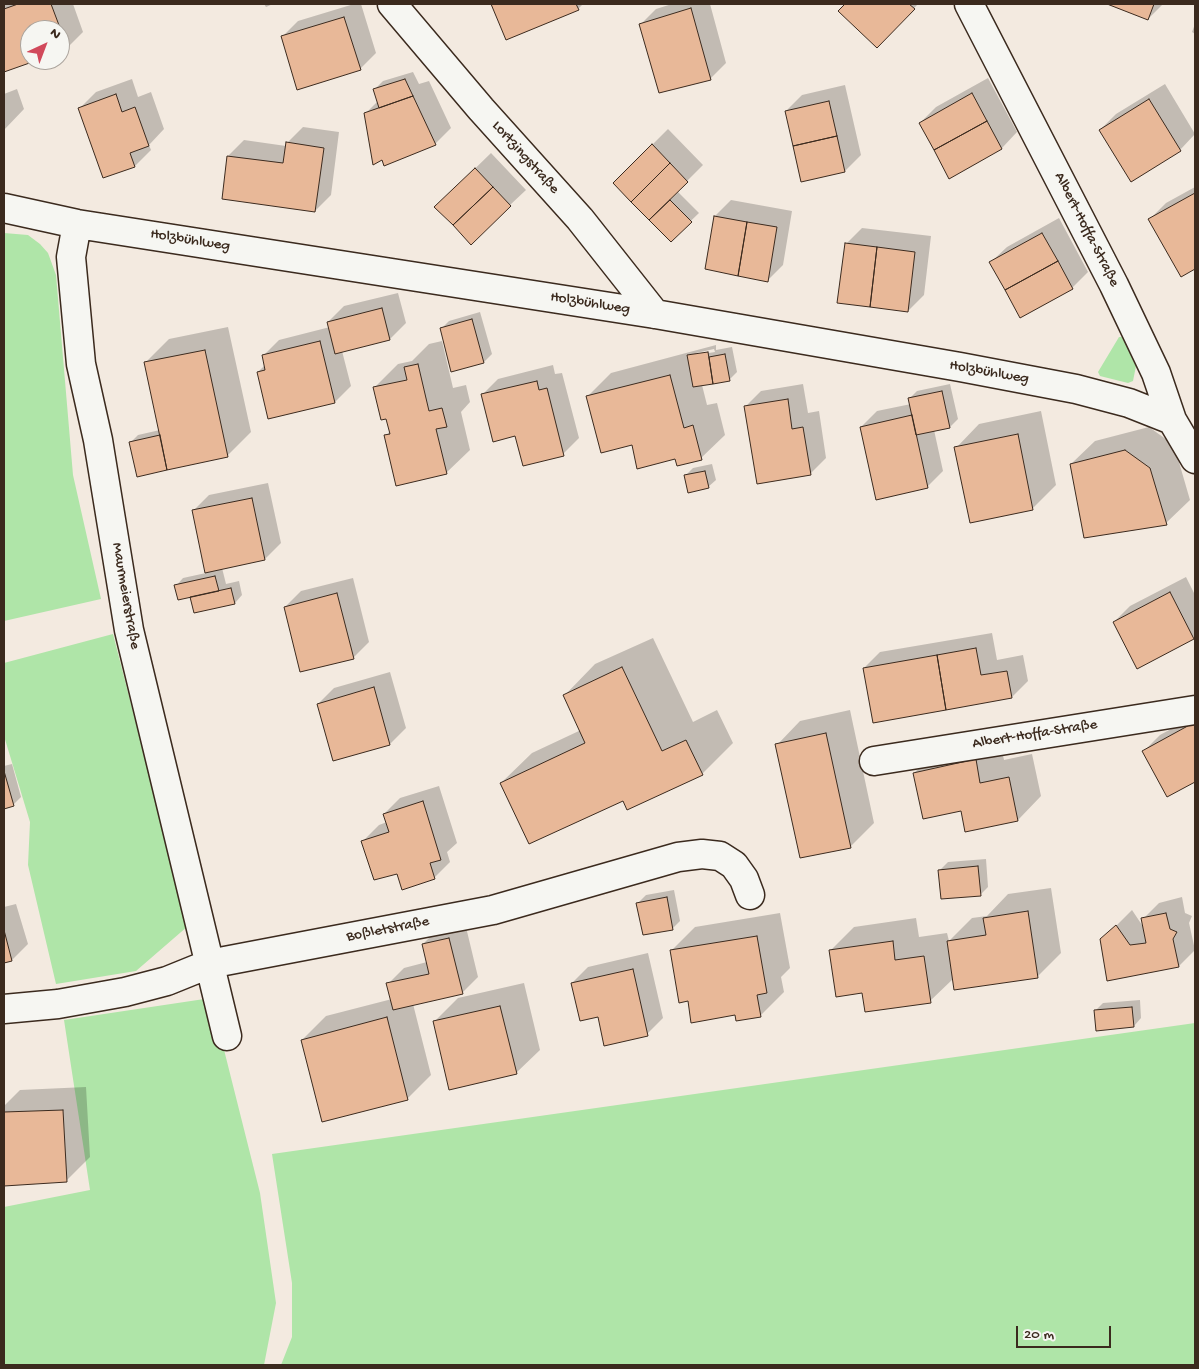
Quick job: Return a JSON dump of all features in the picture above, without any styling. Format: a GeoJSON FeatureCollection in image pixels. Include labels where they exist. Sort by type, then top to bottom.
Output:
{"type":"FeatureCollection","features":[{"type":"Feature","properties":{"kind":"street","name":"Lortzingstraße"},"geometry":{"type":"LineString","coordinates":[[392,4],[481,109],[580,219],[655,314]]}},
{"type":"Feature","properties":{"kind":"street","name":"Albert-Hoffa-Straße"},"geometry":{"type":"LineString","coordinates":[[969,4],[1114,284],[1156,373],[1172,420],[1195,459]]}},
{"type":"Feature","properties":{"kind":"street","name":"Holzbühlweg"},"geometry":{"type":"LineString","coordinates":[[4,208],[77,224],[655,314],[1076,389],[1129,403],[1172,420]]}},
{"type":"Feature","properties":{"kind":"street","name":"Maurmeierstraße"},"geometry":{"type":"LineString","coordinates":[[77,224],[71,257],[81,364],[98,440],[129,630],[227,1036]]}},
{"type":"Feature","properties":{"kind":"street","name":"Albert-Hoffa-Straße"},"geometry":{"type":"LineString","coordinates":[[874,761],[1195,710]]}},
{"type":"Feature","properties":{"kind":"street","name":"Boßletstraße"},"geometry":{"type":"LineString","coordinates":[[4,1009],[58,1004],[125,992],[167,981],[210,964],[493,910],[678,857],[702,854],[720,856],[734,865],[744,879],[750,895]]}},
{"type":"Feature","properties":{"kind":"green space"},"geometry":{"type":"Polygon","coordinates":[[[4,233],[28,235],[40,244],[48,253],[56,275],[73,475],[101,599],[4,621],[4,233]]]}},
{"type":"Feature","properties":{"kind":"green space"},"geometry":{"type":"Polygon","coordinates":[[[1119,337],[1122,337],[1136,366],[1133,381],[1128,383],[1100,376],[1098,372],[1119,337]]]}},
{"type":"Feature","properties":{"kind":"green space"},"geometry":{"type":"Polygon","coordinates":[[[113,634],[188,926],[136,971],[56,984],[28,865],[30,822],[4,736],[4,663],[113,634]]]}},
{"type":"Feature","properties":{"kind":"green space"},"geometry":{"type":"Polygon","coordinates":[[[211,998],[260,1193],[276,1303],[264,1365],[4,1365],[4,1207],[90,1190],[64,1020],[211,998]]]}},
{"type":"Feature","properties":{"kind":"green space"},"geometry":{"type":"Polygon","coordinates":[[[1195,1023],[1195,1365],[281,1365],[292,1337],[292,1283],[272,1154],[1195,1023]]]}},
{"type":"Feature","properties":{"kind":"building"},"geometry":{"type":"Polygon","coordinates":[[[18,4],[51,4],[57,20],[20,20],[20,66],[4,72],[4,9],[18,4]]]}},
{"type":"Feature","properties":{"kind":"building"},"geometry":{"type":"Polygon","coordinates":[[[491,4],[576,4],[579,10],[506,40],[491,4]]]}},
{"type":"Feature","properties":{"kind":"building"},"geometry":{"type":"Polygon","coordinates":[[[845,4],[909,4],[915,9],[877,48],[838,11],[845,4]]]}},
{"type":"Feature","properties":{"kind":"building"},"geometry":{"type":"Polygon","coordinates":[[[1107,4],[1154,4],[1148,20],[1107,4]]]}},
{"type":"Feature","properties":{"kind":"building"},"geometry":{"type":"Polygon","coordinates":[[[691,8],[711,80],[659,93],[639,24],[691,8]]]}},
{"type":"Feature","properties":{"kind":"building"},"geometry":{"type":"Polygon","coordinates":[[[344,17],[361,70],[297,90],[281,36],[344,17]]]}},
{"type":"Feature","properties":{"kind":"building"},"geometry":{"type":"Polygon","coordinates":[[[405,79],[413,96],[379,108],[373,89],[405,79]]]}},
{"type":"Feature","properties":{"kind":"building"},"geometry":{"type":"Polygon","coordinates":[[[972,93],[987,121],[934,150],[919,123],[972,93]]]}},
{"type":"Feature","properties":{"kind":"building"},"geometry":{"type":"Polygon","coordinates":[[[116,94],[122,112],[135,107],[149,146],[130,153],[135,167],[103,178],[78,108],[116,94]]]}},
{"type":"Feature","properties":{"kind":"building"},"geometry":{"type":"Polygon","coordinates":[[[413,96],[436,145],[384,166],[382,160],[373,165],[364,113],[413,96]]]}},
{"type":"Feature","properties":{"kind":"building"},"geometry":{"type":"Polygon","coordinates":[[[1149,99],[1181,151],[1131,182],[1099,130],[1149,99]]]}},
{"type":"Feature","properties":{"kind":"building"},"geometry":{"type":"Polygon","coordinates":[[[829,101],[837,136],[793,146],[785,111],[829,101]]]}},
{"type":"Feature","properties":{"kind":"building"},"geometry":{"type":"Polygon","coordinates":[[[987,121],[1002,149],[949,179],[934,150],[987,121]]]}},
{"type":"Feature","properties":{"kind":"building"},"geometry":{"type":"Polygon","coordinates":[[[837,136],[845,172],[801,182],[793,146],[837,136]]]}},
{"type":"Feature","properties":{"kind":"building"},"geometry":{"type":"Polygon","coordinates":[[[286,142],[324,148],[315,212],[222,199],[227,156],[283,163],[286,142]]]}},
{"type":"Feature","properties":{"kind":"building"},"geometry":{"type":"Polygon","coordinates":[[[652,144],[670,163],[631,202],[613,183],[652,144]]]}},
{"type":"Feature","properties":{"kind":"building"},"geometry":{"type":"Polygon","coordinates":[[[670,163],[688,182],[649,220],[631,202],[670,163]]]}},
{"type":"Feature","properties":{"kind":"building"},"geometry":{"type":"Polygon","coordinates":[[[475,168],[493,187],[453,225],[434,207],[475,168]]]}},
{"type":"Feature","properties":{"kind":"building"},"geometry":{"type":"Polygon","coordinates":[[[493,187],[511,206],[471,245],[453,225],[493,187]]]}},
{"type":"Feature","properties":{"kind":"building"},"geometry":{"type":"Polygon","coordinates":[[[1195,193],[1195,269],[1181,277],[1148,219],[1195,193]]]}},
{"type":"Feature","properties":{"kind":"building"},"geometry":{"type":"Polygon","coordinates":[[[670,200],[692,222],[671,242],[649,220],[670,200]]]}},
{"type":"Feature","properties":{"kind":"building"},"geometry":{"type":"Polygon","coordinates":[[[714,216],[747,222],[738,276],[705,269],[714,216]]]}},
{"type":"Feature","properties":{"kind":"building"},"geometry":{"type":"Polygon","coordinates":[[[747,222],[777,227],[768,282],[738,276],[747,222]]]}},
{"type":"Feature","properties":{"kind":"building"},"geometry":{"type":"Polygon","coordinates":[[[1042,233],[1058,261],[1005,290],[989,262],[1042,233]]]}},
{"type":"Feature","properties":{"kind":"building"},"geometry":{"type":"Polygon","coordinates":[[[845,243],[877,247],[870,307],[837,303],[845,243]]]}},
{"type":"Feature","properties":{"kind":"building"},"geometry":{"type":"Polygon","coordinates":[[[877,247],[915,252],[908,312],[870,307],[877,247]]]}},
{"type":"Feature","properties":{"kind":"building"},"geometry":{"type":"Polygon","coordinates":[[[1058,261],[1073,289],[1020,318],[1005,290],[1058,261]]]}},
{"type":"Feature","properties":{"kind":"building"},"geometry":{"type":"Polygon","coordinates":[[[382,308],[390,340],[335,354],[327,322],[382,308]]]}},
{"type":"Feature","properties":{"kind":"building"},"geometry":{"type":"Polygon","coordinates":[[[472,319],[484,363],[451,372],[440,328],[472,319]]]}},
{"type":"Feature","properties":{"kind":"building"},"geometry":{"type":"Polygon","coordinates":[[[320,341],[335,403],[268,419],[257,372],[265,370],[262,355],[320,341]]]}},
{"type":"Feature","properties":{"kind":"building"},"geometry":{"type":"Polygon","coordinates":[[[205,350],[228,457],[167,470],[144,362],[205,350]]]}},
{"type":"Feature","properties":{"kind":"building"},"geometry":{"type":"Polygon","coordinates":[[[708,352],[713,384],[693,387],[687,355],[708,352]]]}},
{"type":"Feature","properties":{"kind":"building"},"geometry":{"type":"Polygon","coordinates":[[[725,354],[730,381],[713,384],[709,357],[725,354]]]}},
{"type":"Feature","properties":{"kind":"building"},"geometry":{"type":"Polygon","coordinates":[[[418,364],[429,411],[442,408],[447,427],[436,429],[447,474],[396,486],[384,435],[390,434],[386,419],[381,420],[373,387],[407,380],[404,367],[418,364]]]}},
{"type":"Feature","properties":{"kind":"building"},"geometry":{"type":"Polygon","coordinates":[[[670,375],[684,428],[693,425],[702,460],[677,466],[675,459],[637,469],[632,445],[601,453],[586,396],[670,375]]]}},
{"type":"Feature","properties":{"kind":"building"},"geometry":{"type":"Polygon","coordinates":[[[537,381],[539,390],[547,388],[564,456],[523,466],[515,436],[493,442],[481,394],[537,381]]]}},
{"type":"Feature","properties":{"kind":"building"},"geometry":{"type":"Polygon","coordinates":[[[942,391],[950,428],[916,435],[908,398],[942,391]]]}},
{"type":"Feature","properties":{"kind":"building"},"geometry":{"type":"Polygon","coordinates":[[[788,399],[792,429],[803,427],[811,475],[757,484],[744,406],[788,399]]]}},
{"type":"Feature","properties":{"kind":"building"},"geometry":{"type":"Polygon","coordinates":[[[912,415],[928,488],[876,500],[860,427],[912,415]]]}},
{"type":"Feature","properties":{"kind":"building"},"geometry":{"type":"Polygon","coordinates":[[[1018,434],[1033,510],[970,523],[954,447],[1018,434]]]}},
{"type":"Feature","properties":{"kind":"building"},"geometry":{"type":"Polygon","coordinates":[[[160,435],[167,470],[137,477],[129,442],[160,435]]]}},
{"type":"Feature","properties":{"kind":"building"},"geometry":{"type":"Polygon","coordinates":[[[1125,450],[1150,468],[1167,525],[1084,538],[1070,464],[1125,450]]]}},
{"type":"Feature","properties":{"kind":"building"},"geometry":{"type":"Polygon","coordinates":[[[705,471],[709,488],[688,493],[684,475],[705,471]]]}},
{"type":"Feature","properties":{"kind":"building"},"geometry":{"type":"Polygon","coordinates":[[[252,498],[265,560],[205,573],[192,510],[252,498]]]}},
{"type":"Feature","properties":{"kind":"building"},"geometry":{"type":"Polygon","coordinates":[[[215,576],[219,591],[178,600],[174,585],[215,576]]]}},
{"type":"Feature","properties":{"kind":"building"},"geometry":{"type":"Polygon","coordinates":[[[231,588],[235,604],[194,613],[190,597],[231,588]]]}},
{"type":"Feature","properties":{"kind":"building"},"geometry":{"type":"Polygon","coordinates":[[[1170,592],[1194,639],[1137,669],[1113,622],[1170,592]]]}},
{"type":"Feature","properties":{"kind":"building"},"geometry":{"type":"Polygon","coordinates":[[[337,593],[354,659],[300,672],[284,607],[337,593]]]}},
{"type":"Feature","properties":{"kind":"building"},"geometry":{"type":"Polygon","coordinates":[[[976,648],[981,675],[1007,671],[1012,698],[946,710],[937,655],[976,648]]]}},
{"type":"Feature","properties":{"kind":"building"},"geometry":{"type":"Polygon","coordinates":[[[937,655],[946,710],[873,723],[863,668],[937,655]]]}},
{"type":"Feature","properties":{"kind":"building"},"geometry":{"type":"Polygon","coordinates":[[[622,667],[662,751],[686,740],[703,775],[627,810],[623,801],[529,844],[500,783],[585,743],[563,695],[622,667]]]}},
{"type":"Feature","properties":{"kind":"building"},"geometry":{"type":"Polygon","coordinates":[[[374,687],[390,745],[333,761],[317,704],[374,687]]]}},
{"type":"Feature","properties":{"kind":"building"},"geometry":{"type":"Polygon","coordinates":[[[1195,722],[1195,782],[1167,797],[1142,751],[1195,722]]]}},
{"type":"Feature","properties":{"kind":"building"},"geometry":{"type":"Polygon","coordinates":[[[826,733],[851,848],[800,858],[775,744],[826,733]]]}},
{"type":"Feature","properties":{"kind":"building"},"geometry":{"type":"Polygon","coordinates":[[[976,759],[980,783],[1009,777],[1018,821],[965,832],[961,811],[923,819],[913,773],[976,759]]]}},
{"type":"Feature","properties":{"kind":"building"},"geometry":{"type":"Polygon","coordinates":[[[4,771],[14,806],[4,809],[4,771]]]}},
{"type":"Feature","properties":{"kind":"building"},"geometry":{"type":"Polygon","coordinates":[[[423,801],[441,860],[430,863],[435,879],[402,890],[397,874],[374,880],[361,841],[389,832],[383,814],[423,801]]]}},
{"type":"Feature","properties":{"kind":"building"},"geometry":{"type":"Polygon","coordinates":[[[978,866],[981,896],[941,899],[938,870],[978,866]]]}},
{"type":"Feature","properties":{"kind":"building"},"geometry":{"type":"Polygon","coordinates":[[[667,897],[673,930],[643,935],[636,903],[667,897]]]}},
{"type":"Feature","properties":{"kind":"building"},"geometry":{"type":"Polygon","coordinates":[[[1028,911],[1038,978],[954,990],[947,941],[986,935],[983,918],[1028,911]]]}},
{"type":"Feature","properties":{"kind":"building"},"geometry":{"type":"Polygon","coordinates":[[[1166,913],[1170,929],[1177,932],[1173,939],[1179,967],[1107,981],[1100,939],[1116,925],[1130,945],[1146,943],[1141,918],[1166,913]]]}},
{"type":"Feature","properties":{"kind":"building"},"geometry":{"type":"Polygon","coordinates":[[[4,930],[12,961],[4,963],[4,930]]]}},
{"type":"Feature","properties":{"kind":"building"},"geometry":{"type":"Polygon","coordinates":[[[757,936],[767,993],[757,995],[761,1017],[736,1021],[735,1015],[691,1023],[688,1001],[679,1003],[670,950],[757,936]]]}},
{"type":"Feature","properties":{"kind":"building"},"geometry":{"type":"Polygon","coordinates":[[[449,938],[463,994],[393,1010],[386,983],[429,974],[422,944],[449,938]]]}},
{"type":"Feature","properties":{"kind":"building"},"geometry":{"type":"Polygon","coordinates":[[[893,941],[895,960],[924,956],[931,1003],[865,1012],[862,993],[836,997],[829,950],[893,941]]]}},
{"type":"Feature","properties":{"kind":"building"},"geometry":{"type":"Polygon","coordinates":[[[633,969],[648,1036],[604,1046],[598,1017],[580,1021],[571,983],[633,969]]]}},
{"type":"Feature","properties":{"kind":"building"},"geometry":{"type":"Polygon","coordinates":[[[500,1006],[517,1074],[449,1090],[433,1021],[500,1006]]]}},
{"type":"Feature","properties":{"kind":"building"},"geometry":{"type":"Polygon","coordinates":[[[1132,1007],[1134,1027],[1096,1031],[1094,1010],[1132,1007]]]}},
{"type":"Feature","properties":{"kind":"building"},"geometry":{"type":"Polygon","coordinates":[[[387,1017],[408,1100],[322,1122],[301,1040],[387,1017]]]}},
{"type":"Feature","properties":{"kind":"building"},"geometry":{"type":"Polygon","coordinates":[[[63,1110],[67,1182],[4,1186],[4,1112],[63,1110]]]}}]}
